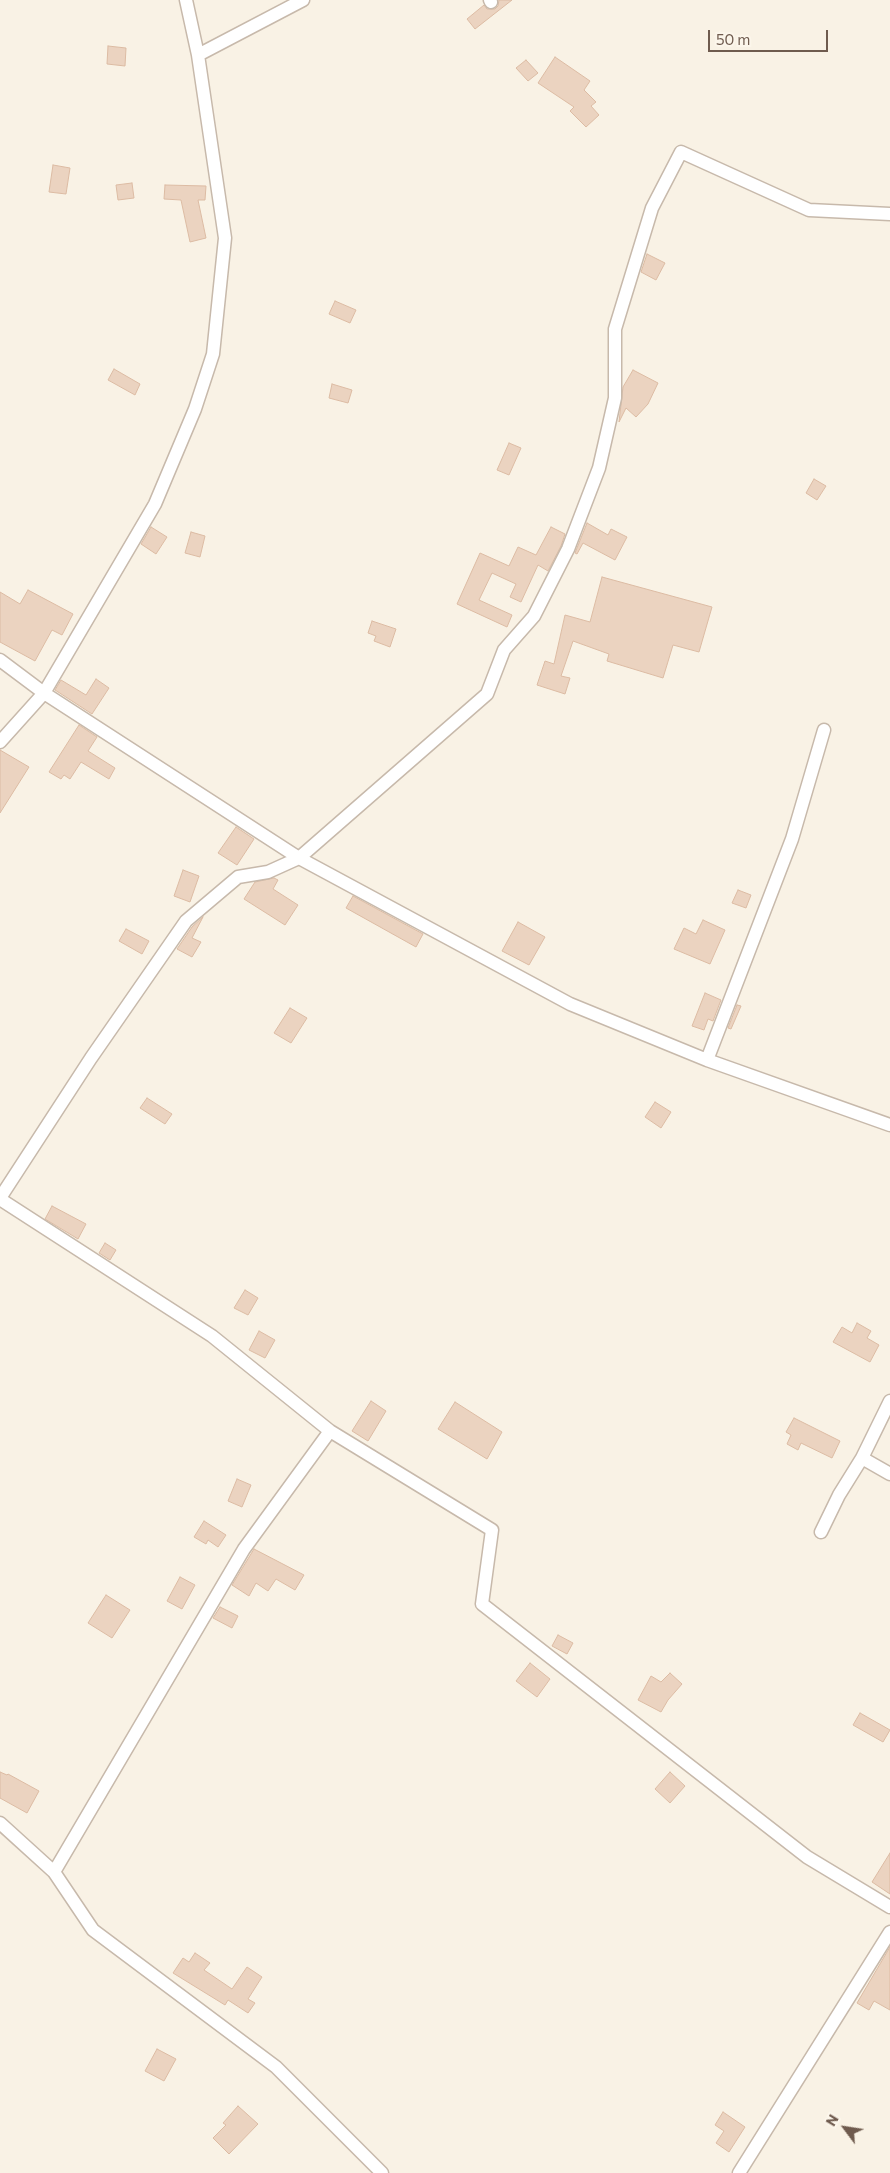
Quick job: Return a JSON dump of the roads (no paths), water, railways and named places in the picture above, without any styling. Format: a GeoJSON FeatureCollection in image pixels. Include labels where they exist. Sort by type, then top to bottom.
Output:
{"type":"FeatureCollection","features":[{"type":"Feature","properties":{"kind":"street"},"geometry":{"type":"LineString","coordinates":[[0,742],[44,693],[155,504],[194,409],[213,354],[225,238],[198,55],[186,0]]}},
{"type":"Feature","properties":{"kind":"street"},"geometry":{"type":"LineString","coordinates":[[198,55],[303,0]]}},
{"type":"Feature","properties":{"kind":"street"},"geometry":{"type":"LineString","coordinates":[[890,214],[809,210],[681,152],[652,208],[615,329],[615,398],[599,468],[568,549],[534,616],[504,650],[487,694],[299,858],[268,872],[238,877],[186,921],[91,1058],[0,1198],[212,1336],[330,1431],[492,1530],[482,1604],[807,1857],[890,1907]]}},
{"type":"Feature","properties":{"kind":"street"},"geometry":{"type":"LineString","coordinates":[[0,660],[44,693],[299,858],[570,1004],[707,1060],[890,1126]]}},
{"type":"Feature","properties":{"kind":"street"},"geometry":{"type":"LineString","coordinates":[[707,1060],[792,838],[824,730]]}},
{"type":"Feature","properties":{"kind":"street"},"geometry":{"type":"LineString","coordinates":[[821,1532],[839,1494],[862,1458],[890,1400]]}},
{"type":"Feature","properties":{"kind":"street"},"geometry":{"type":"LineString","coordinates":[[54,1872],[244,1549],[330,1431]]}},
{"type":"Feature","properties":{"kind":"street"},"geometry":{"type":"LineString","coordinates":[[862,1458],[890,1474]]}},
{"type":"Feature","properties":{"kind":"street"},"geometry":{"type":"LineString","coordinates":[[0,1823],[54,1872],[93,1930],[276,2067],[382,2173]]}},
{"type":"Feature","properties":{"kind":"street"},"geometry":{"type":"LineString","coordinates":[[739,2173],[890,1932]]}}]}
